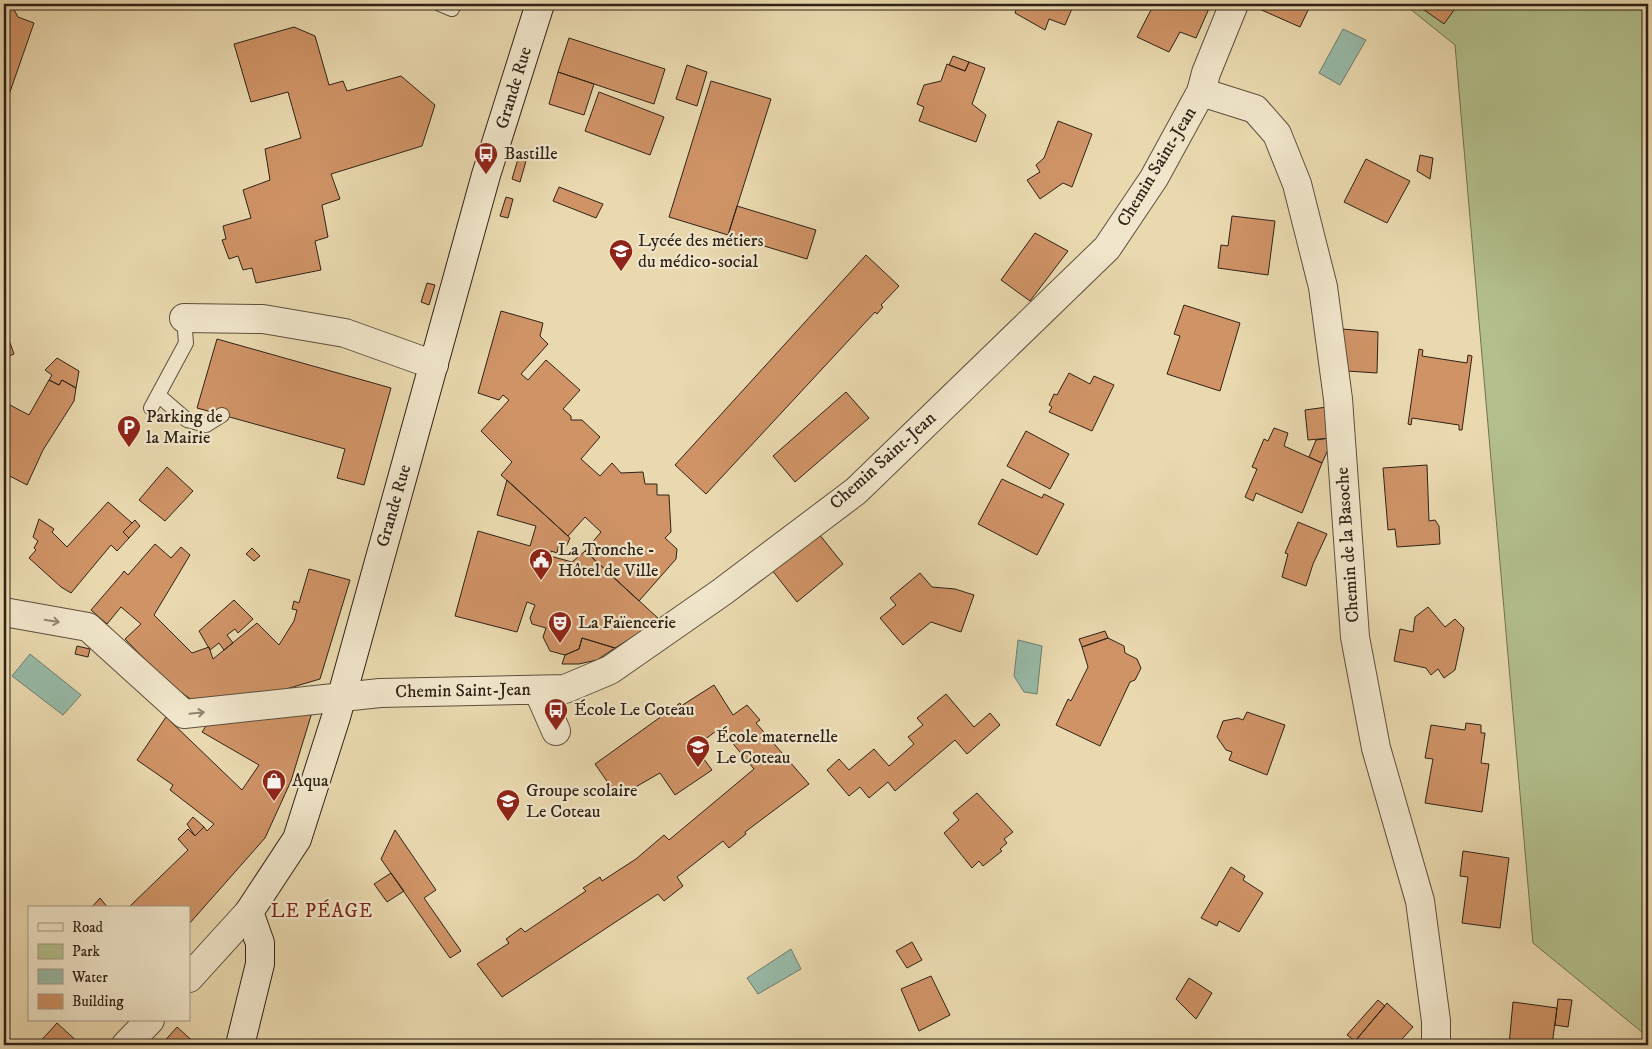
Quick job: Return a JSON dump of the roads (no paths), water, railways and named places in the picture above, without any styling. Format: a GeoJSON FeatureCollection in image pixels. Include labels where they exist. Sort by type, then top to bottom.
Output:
{"type":"FeatureCollection","features":[{"type":"Feature","properties":{"kind":"street","name":"Grande Rue"},"geometry":{"type":"LineString","coordinates":[[190,977],[249,912],[296,838],[342,697],[486,175],[540,4]]}},
{"type":"Feature","properties":{"kind":"street","name":"Chemin Saint-Jean"},"geometry":{"type":"LineString","coordinates":[[4,612],[88,627],[184,714],[380,693],[565,689],[610,670],[722,592],[856,491],[1107,248],[1154,178],[1201,92],[1206,73],[1234,4]]}},
{"type":"Feature","properties":{"kind":"street","name":"Chemin de la Basoche"},"geometry":{"type":"LineString","coordinates":[[1201,92],[1255,109],[1277,134],[1297,184],[1323,287],[1338,399],[1355,637],[1376,748],[1420,901],[1436,1021],[1436,1045]]}},
{"type":"Feature","properties":{"kind":"street"},"geometry":{"type":"LineString","coordinates":[[184,318],[263,319],[345,333],[434,365]]}},
{"type":"Feature","properties":{"kind":"street"},"geometry":{"type":"LineString","coordinates":[[538,690],[556,731]]}},
{"type":"Feature","properties":{"kind":"street"},"geometry":{"type":"LineString","coordinates":[[240,1045],[260,964],[260,943],[249,912]]}},
{"type":"Feature","properties":{"kind":"street"},"geometry":{"type":"LineString","coordinates":[[126,1045],[148,1022]]}},
{"type":"Feature","properties":{"kind":"lane"},"geometry":{"type":"LineString","coordinates":[[440,4],[452,9],[454,4]]}},
{"type":"Feature","properties":{"kind":"lane"},"geometry":{"type":"LineString","coordinates":[[151,408],[186,343],[184,318]]}},
{"type":"Feature","properties":{"kind":"lane"},"geometry":{"type":"LineString","coordinates":[[158,395],[187,420],[206,426],[222,414]]}},
{"type":"Feature","properties":{"kind":"water"},"geometry":{"type":"Polygon","coordinates":[[[1343,29],[1366,40],[1340,85],[1319,73],[1343,29]]]}},
{"type":"Feature","properties":{"kind":"water"},"geometry":{"type":"Polygon","coordinates":[[[1018,640],[1042,646],[1037,694],[1024,692],[1014,676],[1018,640]]]}},
{"type":"Feature","properties":{"kind":"water"},"geometry":{"type":"Polygon","coordinates":[[[30,654],[81,695],[63,715],[12,676],[30,654]]]}},
{"type":"Feature","properties":{"kind":"water"},"geometry":{"type":"Polygon","coordinates":[[[791,949],[801,969],[758,994],[747,978],[791,949]]]}},
{"type":"Feature","properties":{"kind":"place","name":"Bastille"},"geometry":{"type":"Point","coordinates":[486,175]}},
{"type":"Feature","properties":{"kind":"place","name":"Lycée des métiers du médico-social"},"geometry":{"type":"Point","coordinates":[621,272]}},
{"type":"Feature","properties":{"kind":"place","name":"Parking de la Mairie"},"geometry":{"type":"Point","coordinates":[129,448]}},
{"type":"Feature","properties":{"kind":"place","name":"La Tronche - Hôtel de Ville"},"geometry":{"type":"Point","coordinates":[541,581]}},
{"type":"Feature","properties":{"kind":"place","name":"La Faïencerie"},"geometry":{"type":"Point","coordinates":[560,644]}},
{"type":"Feature","properties":{"kind":"place","name":"École Le Coteau"},"geometry":{"type":"Point","coordinates":[556,731]}},
{"type":"Feature","properties":{"kind":"place","name":"École maternelle Le Coteau"},"geometry":{"type":"Point","coordinates":[698,768]}},
{"type":"Feature","properties":{"kind":"place","name":"Aqua"},"geometry":{"type":"Point","coordinates":[274,802]}},
{"type":"Feature","properties":{"kind":"place","name":"Groupe scolaire Le Coteau"},"geometry":{"type":"Point","coordinates":[508,822]}},
{"type":"Feature","properties":{"kind":"district","name":"LE PÉAGE"},"geometry":{"type":"Point","coordinates":[322,911]}}]}
